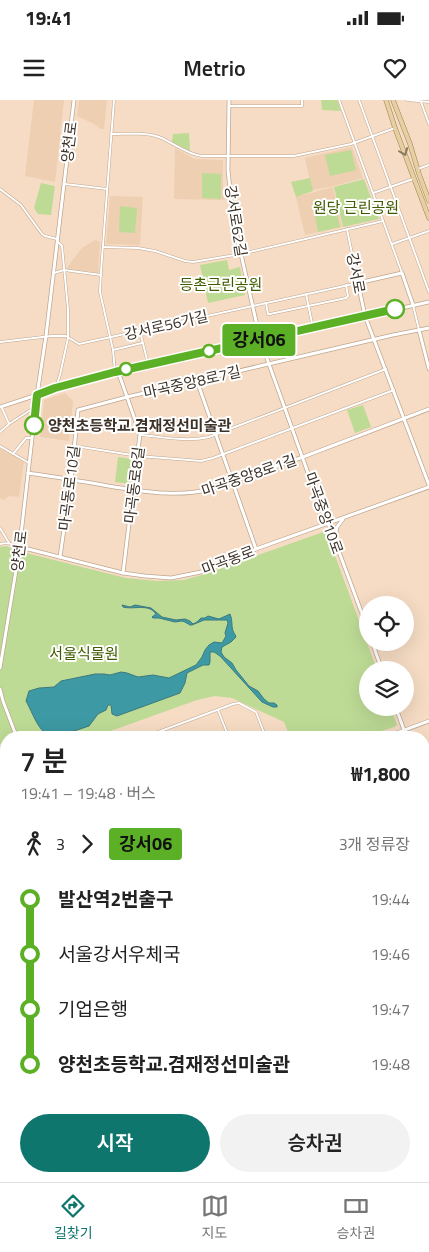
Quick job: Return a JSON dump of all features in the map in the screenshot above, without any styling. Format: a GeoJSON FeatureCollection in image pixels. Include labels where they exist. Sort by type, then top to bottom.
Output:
{"type":"FeatureCollection","features":[{"type":"Feature","properties":{"kind":"main road"},"geometry":{"type":"LineString","coordinates":[[386,100],[429,218]]}},
{"type":"Feature","properties":{"kind":"main road"},"geometry":{"type":"LineString","coordinates":[[393,100],[429,202]]}},
{"type":"Feature","properties":{"kind":"street","name":"양천로"},"geometry":{"type":"LineString","coordinates":[[0,668],[20,547],[74,100]]}},
{"type":"Feature","properties":{"kind":"street"},"geometry":{"type":"LineString","coordinates":[[114,100],[100,292],[113,350],[115,372]]}},
{"type":"Feature","properties":{"kind":"street","name":"강서로62길"},"geometry":{"type":"LineString","coordinates":[[229,100],[228,170],[233,218],[260,339]]}},
{"type":"Feature","properties":{"kind":"street"},"geometry":{"type":"LineString","coordinates":[[266,106],[267,100]]}},
{"type":"Feature","properties":{"kind":"street"},"geometry":{"type":"LineString","coordinates":[[229,106],[302,106],[302,100]]}},
{"type":"Feature","properties":{"kind":"street"},"geometry":{"type":"LineString","coordinates":[[340,100],[413,305],[429,369]]}},
{"type":"Feature","properties":{"kind":"street"},"geometry":{"type":"LineString","coordinates":[[359,100],[429,292]]}},
{"type":"Feature","properties":{"kind":"street"},"geometry":{"type":"LineString","coordinates":[[407,100],[429,102]]}},
{"type":"Feature","properties":{"kind":"street"},"geometry":{"type":"LineString","coordinates":[[421,102],[429,124]]}},
{"type":"Feature","properties":{"kind":"street"},"geometry":{"type":"LineString","coordinates":[[111,134],[152,135],[194,155],[202,156],[294,156],[355,143],[395,128]]}},
{"type":"Feature","properties":{"kind":"street"},"geometry":{"type":"LineString","coordinates":[[418,169],[429,165]]}},
{"type":"Feature","properties":{"kind":"street"},"geometry":{"type":"LineString","coordinates":[[373,193],[414,178]]}},
{"type":"Feature","properties":{"kind":"street","name":"양천로"},"geometry":{"type":"LineString","coordinates":[[64,184],[107,189]]}},
{"type":"Feature","properties":{"kind":"street"},"geometry":{"type":"LineString","coordinates":[[0,189],[21,205],[42,234],[57,240],[62,246],[68,309],[68,338],[60,375],[55,388]]}},
{"type":"Feature","properties":{"kind":"street"},"geometry":{"type":"LineString","coordinates":[[103,246],[138,248],[193,262],[241,254],[383,221]]}},
{"type":"Feature","properties":{"kind":"street","name":"강서로"},"geometry":{"type":"LineString","coordinates":[[347,229],[365,316],[429,486]]}},
{"type":"Feature","properties":{"kind":"street"},"geometry":{"type":"LineString","coordinates":[[392,244],[429,231]]}},
{"type":"Feature","properties":{"kind":"street"},"geometry":{"type":"LineString","coordinates":[[53,273],[64,270],[101,274]]}},
{"type":"Feature","properties":{"kind":"street","name":"강서로56가길"},"geometry":{"type":"LineString","coordinates":[[68,338],[71,338],[78,344],[402,273]]}},
{"type":"Feature","properties":{"kind":"street"},"geometry":{"type":"LineString","coordinates":[[266,302],[269,314],[347,298],[346,285]]}},
{"type":"Feature","properties":{"kind":"street"},"geometry":{"type":"LineString","coordinates":[[306,294],[313,328]]}},
{"type":"Feature","properties":{"kind":"street"},"geometry":{"type":"LineString","coordinates":[[9,424],[1,407],[55,388],[148,364],[429,302]]}},
{"type":"Feature","properties":{"kind":"street","name":"마곡중앙8로7길"},"geometry":{"type":"LineString","coordinates":[[127,397],[374,339],[429,328]]}},
{"type":"Feature","properties":{"kind":"street"},"geometry":{"type":"LineString","coordinates":[[140,330],[148,364]]}},
{"type":"Feature","properties":{"kind":"street"},"geometry":{"type":"LineString","coordinates":[[0,342],[46,336],[66,336],[68,338]]}},
{"type":"Feature","properties":{"kind":"street","name":"마곡중앙10로"},"geometry":{"type":"LineString","coordinates":[[260,339],[313,487],[359,606]]}},
{"type":"Feature","properties":{"kind":"street"},"geometry":{"type":"LineString","coordinates":[[113,350],[143,343]]}},
{"type":"Feature","properties":{"kind":"street"},"geometry":{"type":"LineString","coordinates":[[140,434],[200,439],[386,370]]}},
{"type":"Feature","properties":{"kind":"street","name":"마곡동로8길"},"geometry":{"type":"LineString","coordinates":[[115,372],[120,376],[140,434],[123,573]]}},
{"type":"Feature","properties":{"kind":"street"},"geometry":{"type":"LineString","coordinates":[[197,381],[256,549]]}},
{"type":"Feature","properties":{"kind":"street"},"geometry":{"type":"LineString","coordinates":[[74,446],[138,456],[201,462],[394,390]]}},
{"type":"Feature","properties":{"kind":"street","name":"마곡동로10길"},"geometry":{"type":"LineString","coordinates":[[60,557],[71,480],[78,410],[127,397]]}},
{"type":"Feature","properties":{"kind":"street"},"geometry":{"type":"LineString","coordinates":[[0,432],[36,406]]}},
{"type":"Feature","properties":{"kind":"street","name":"마곡중앙8로1길"},"geometry":{"type":"LineString","coordinates":[[28,473],[134,490],[172,494],[198,493],[429,409]]}},
{"type":"Feature","properties":{"kind":"street"},"geometry":{"type":"LineString","coordinates":[[13,454],[26,438],[32,438]]}},
{"type":"Feature","properties":{"kind":"street"},"geometry":{"type":"LineString","coordinates":[[0,446],[29,463]]}},
{"type":"Feature","properties":{"kind":"street","name":"마곡동로"},"geometry":{"type":"LineString","coordinates":[[20,547],[123,573],[171,578],[206,571],[256,549],[429,486]]}},
{"type":"Feature","properties":{"kind":"street"},"geometry":{"type":"LineString","coordinates":[[335,541],[337,527],[343,518]]}},
{"type":"Feature","properties":{"kind":"street"},"geometry":{"type":"LineString","coordinates":[[0,528],[9,543]]}},
{"type":"Feature","properties":{"kind":"street"},"geometry":{"type":"LineString","coordinates":[[0,544],[5,542],[20,547]]}},
{"type":"Feature","properties":{"kind":"street"},"geometry":{"type":"LineString","coordinates":[[0,689],[14,731]]}},
{"type":"Feature","properties":{"kind":"street"},"geometry":{"type":"LineString","coordinates":[[161,731],[232,704],[239,704],[254,710],[263,731]]}},
{"type":"Feature","properties":{"kind":"street"},"geometry":{"type":"LineString","coordinates":[[218,710],[226,731]]}},
{"type":"Feature","properties":{"kind":"street"},"geometry":{"type":"LineString","coordinates":[[399,716],[404,730],[429,720]]}},
{"type":"Feature","properties":{"kind":"shaded area"},"geometry":{"type":"Polygon","coordinates":[[[34,100],[64,100],[55,182],[25,176],[34,100]]]}},
{"type":"Feature","properties":{"kind":"shaded area"},"geometry":{"type":"Polygon","coordinates":[[[79,100],[107,100],[104,129],[100,129],[96,125],[77,116],[79,100]]]}},
{"type":"Feature","properties":{"kind":"shaded area"},"geometry":{"type":"Polygon","coordinates":[[[352,147],[363,178],[312,190],[305,158],[352,147]]]}},
{"type":"Feature","properties":{"kind":"shaded area"},"geometry":{"type":"Polygon","coordinates":[[[175,148],[194,159],[223,160],[223,191],[225,200],[174,199],[175,148]]]}},
{"type":"Feature","properties":{"kind":"shaded area"},"geometry":{"type":"Polygon","coordinates":[[[333,187],[342,227],[305,235],[296,197],[333,187]]]}},
{"type":"Feature","properties":{"kind":"shaded area"},"geometry":{"type":"Polygon","coordinates":[[[110,196],[143,197],[140,245],[106,244],[110,196]]]}},
{"type":"Feature","properties":{"kind":"shaded area"},"geometry":{"type":"Polygon","coordinates":[[[95,240],[100,242],[98,273],[66,269],[82,248],[95,240]]]}},
{"type":"Feature","properties":{"kind":"shaded area"},"geometry":{"type":"Polygon","coordinates":[[[65,393],[73,401],[69,441],[40,437],[44,400],[65,393]]]}},
{"type":"Feature","properties":{"kind":"shaded area"},"geometry":{"type":"Polygon","coordinates":[[[0,448],[24,462],[19,497],[9,496],[3,500],[0,498],[0,448]]]}},
{"type":"Feature","properties":{"kind":"green space"},"geometry":{"type":"Polygon","coordinates":[[[321,100],[337,100],[341,111],[322,110],[321,100]]]}},
{"type":"Feature","properties":{"kind":"green space"},"geometry":{"type":"Polygon","coordinates":[[[189,133],[190,151],[172,142],[173,134],[189,133]]]}},
{"type":"Feature","properties":{"kind":"green space"},"geometry":{"type":"Polygon","coordinates":[[[351,150],[356,170],[330,176],[325,155],[351,150]]]}},
{"type":"Feature","properties":{"kind":"green space"},"geometry":{"type":"Polygon","coordinates":[[[202,173],[221,174],[221,199],[202,198],[202,173]]]}},
{"type":"Feature","properties":{"kind":"green space"},"geometry":{"type":"Polygon","coordinates":[[[310,178],[313,191],[296,197],[291,182],[310,178]]]}},
{"type":"Feature","properties":{"kind":"green space","name":"원당 근린공원"},"geometry":{"type":"Polygon","coordinates":[[[364,179],[379,219],[343,227],[334,187],[364,179]]]}},
{"type":"Feature","properties":{"kind":"green space"},"geometry":{"type":"Polygon","coordinates":[[[41,183],[55,186],[51,215],[38,214],[34,208],[41,183]]]}},
{"type":"Feature","properties":{"kind":"green space"},"geometry":{"type":"Polygon","coordinates":[[[120,206],[137,208],[135,233],[119,232],[120,206]]]}},
{"type":"Feature","properties":{"kind":"green space"},"geometry":{"type":"Polygon","coordinates":[[[335,207],[340,227],[318,232],[314,212],[335,207]]]}},
{"type":"Feature","properties":{"kind":"green space","name":"등촌근린공원"},"geometry":{"type":"Polygon","coordinates":[[[227,260],[229,270],[240,267],[245,295],[208,303],[200,265],[227,260]]]}},
{"type":"Feature","properties":{"kind":"green space"},"geometry":{"type":"Polygon","coordinates":[[[363,405],[371,427],[355,433],[347,410],[363,405]]]}},
{"type":"Feature","properties":{"kind":"green space"},"geometry":{"type":"Polygon","coordinates":[[[118,457],[133,459],[131,484],[115,482],[118,457]]]}},
{"type":"Feature","properties":{"kind":"green space","name":"서울식물원"},"geometry":{"type":"Polygon","coordinates":[[[326,531],[359,621],[359,651],[370,651],[374,661],[359,661],[359,716],[394,716],[397,725],[382,731],[288,731],[284,722],[232,698],[215,696],[197,700],[111,731],[0,731],[0,547],[6,546],[30,554],[126,578],[157,581],[184,580],[326,531]]]}},
{"type":"Feature","properties":{"kind":"water"},"geometry":{"type":"Polygon","coordinates":[[[122,605],[130,607],[135,605],[151,608],[162,617],[176,620],[185,619],[193,624],[201,618],[208,616],[219,619],[230,614],[232,629],[236,637],[222,647],[221,652],[249,686],[258,691],[269,703],[277,705],[277,707],[262,702],[220,656],[210,652],[209,665],[203,665],[187,673],[180,693],[117,716],[112,714],[111,705],[108,705],[106,710],[98,714],[89,726],[74,731],[44,731],[26,701],[29,691],[54,687],[61,681],[95,674],[110,675],[121,672],[138,677],[153,675],[169,678],[196,665],[209,645],[214,642],[222,643],[226,636],[227,620],[204,620],[192,625],[190,625],[182,621],[175,622],[153,618],[156,614],[149,609],[123,607],[122,605]]]}},
{"type":"Feature","properties":{"kind":"bus line","name":"강서06"},"geometry":{"type":"LineString","coordinates":[[34,425],[37,395],[55,388],[148,364],[395,309]]}},
{"type":"Feature","properties":{"kind":"place","name":"양천초등학교.겸재정선미술관"},"geometry":{"type":"Point","coordinates":[34,425]}}]}
